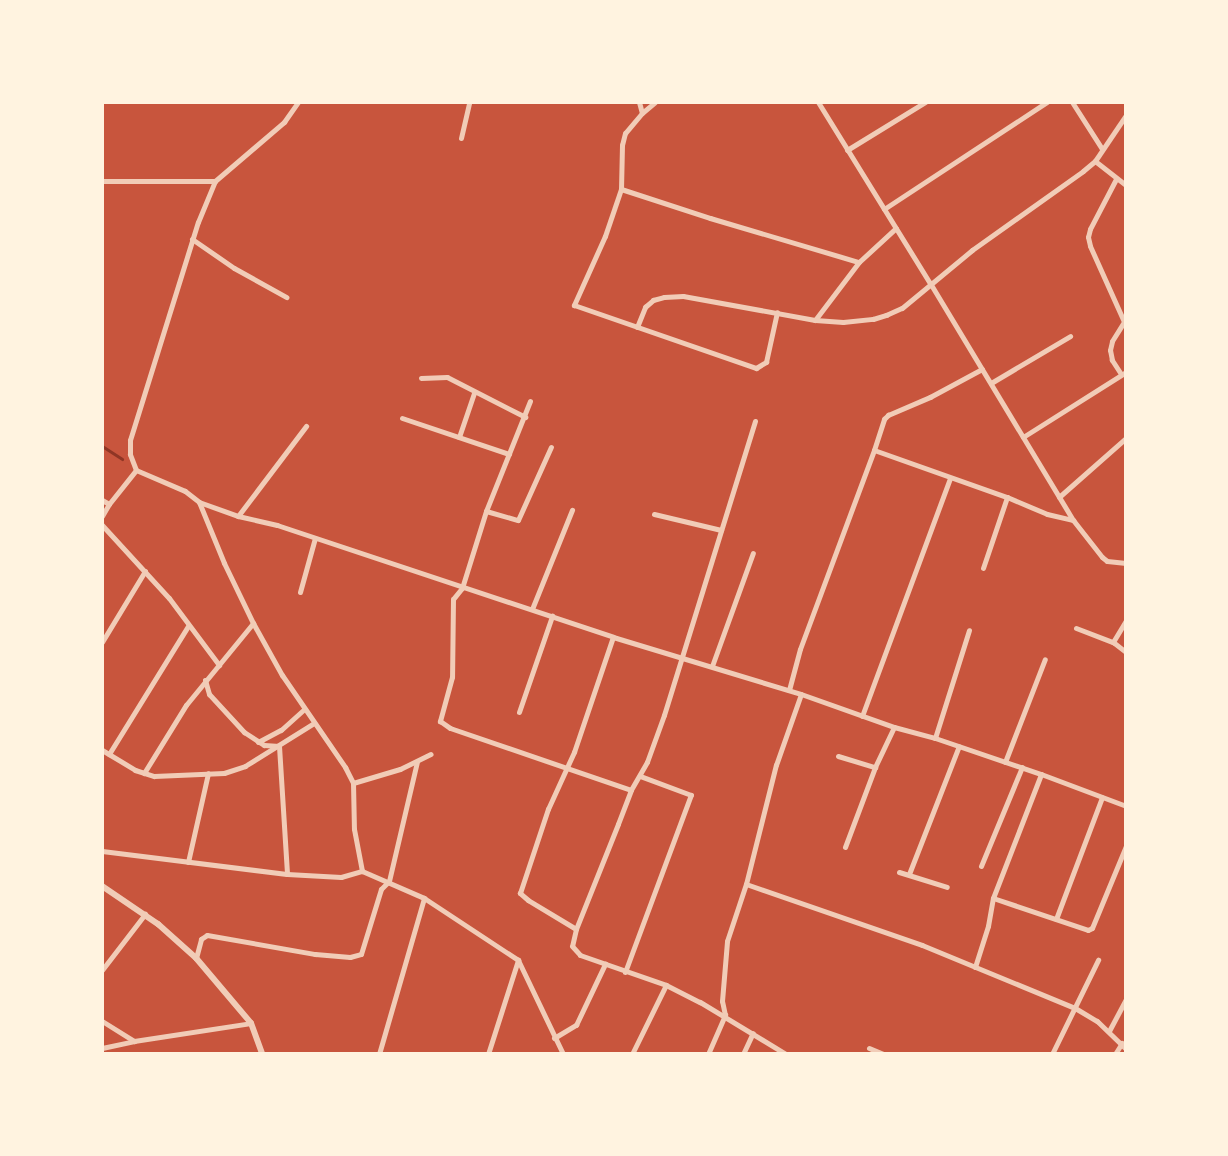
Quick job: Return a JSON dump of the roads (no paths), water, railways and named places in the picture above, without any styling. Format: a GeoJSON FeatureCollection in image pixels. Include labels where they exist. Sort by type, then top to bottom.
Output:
{"type":"FeatureCollection","features":[{"type":"Feature","properties":{"kind":"street"},"geometry":{"type":"LineString","coordinates":[[298,102],[284,122],[215,181],[192,239],[130,440],[130,454],[136,470],[185,491],[200,502],[238,516],[315,538],[614,637],[789,690],[894,727],[935,738],[1022,767],[1126,806]]}},
{"type":"Feature","properties":{"kind":"street"},"geometry":{"type":"LineString","coordinates":[[461,138],[469,102]]}},
{"type":"Feature","properties":{"kind":"street"},"geometry":{"type":"LineString","coordinates":[[639,102],[642,112]]}},
{"type":"Feature","properties":{"kind":"street"},"geometry":{"type":"LineString","coordinates":[[654,102],[642,112],[626,133],[621,155],[621,189],[605,236],[574,305],[756,368],[762,367],[766,362],[777,312]]}},
{"type":"Feature","properties":{"kind":"street"},"geometry":{"type":"LineString","coordinates":[[818,102],[1073,520],[1102,557],[1107,561],[1125,562]]}},
{"type":"Feature","properties":{"kind":"street"},"geometry":{"type":"LineString","coordinates":[[847,150],[925,102]]}},
{"type":"Feature","properties":{"kind":"street"},"geometry":{"type":"LineString","coordinates":[[884,209],[1047,102]]}},
{"type":"Feature","properties":{"kind":"street"},"geometry":{"type":"LineString","coordinates":[[1072,102],[1102,149]]}},
{"type":"Feature","properties":{"kind":"street"},"geometry":{"type":"LineString","coordinates":[[637,328],[645,307],[653,300],[664,297],[683,296],[815,320],[843,322],[873,319],[886,315],[902,308],[930,283],[1095,161],[1126,115]]}},
{"type":"Feature","properties":{"kind":"street"},"geometry":{"type":"LineString","coordinates":[[1095,161],[1126,185]]}},
{"type":"Feature","properties":{"kind":"street"},"geometry":{"type":"LineString","coordinates":[[1023,437],[1123,373],[1112,360],[1110,350],[1112,341],[1125,324],[1090,246],[1088,237],[1090,229],[1116,179]]}},
{"type":"Feature","properties":{"kind":"street"},"geometry":{"type":"LineString","coordinates":[[102,181],[215,181]]}},
{"type":"Feature","properties":{"kind":"street"},"geometry":{"type":"LineString","coordinates":[[621,189],[710,218],[858,262]]}},
{"type":"Feature","properties":{"kind":"street"},"geometry":{"type":"LineString","coordinates":[[815,320],[858,262],[896,228]]}},
{"type":"Feature","properties":{"kind":"street"},"geometry":{"type":"LineString","coordinates":[[192,239],[234,268],[286,297]]}},
{"type":"Feature","properties":{"kind":"street"},"geometry":{"type":"LineString","coordinates":[[991,383],[1070,336]]}},
{"type":"Feature","properties":{"kind":"street"},"geometry":{"type":"LineString","coordinates":[[789,690],[800,649],[884,419],[888,415],[930,397],[982,369]]}},
{"type":"Feature","properties":{"kind":"street"},"geometry":{"type":"LineString","coordinates":[[421,378],[446,377],[525,417]]}},
{"type":"Feature","properties":{"kind":"street"},"geometry":{"type":"LineString","coordinates":[[459,437],[474,392]]}},
{"type":"Feature","properties":{"kind":"street"},"geometry":{"type":"LineString","coordinates":[[530,400],[525,417],[486,511],[462,588],[453,599],[452,677],[440,721],[450,728],[631,790]]}},
{"type":"Feature","properties":{"kind":"street"},"geometry":{"type":"LineString","coordinates":[[402,418],[509,454]]}},
{"type":"Feature","properties":{"kind":"street"},"geometry":{"type":"LineString","coordinates":[[755,421],[664,715],[640,776],[631,790],[572,940],[574,950],[580,955],[666,985],[725,1015],[786,1054]]}},
{"type":"Feature","properties":{"kind":"street"},"geometry":{"type":"LineString","coordinates":[[238,516],[306,426]]}},
{"type":"Feature","properties":{"kind":"street"},"geometry":{"type":"LineString","coordinates":[[1059,497],[1126,438]]}},
{"type":"Feature","properties":{"kind":"street"},"geometry":{"type":"LineString","coordinates":[[486,511],[518,520],[552,447]]}},
{"type":"Feature","properties":{"kind":"street"},"geometry":{"type":"LineString","coordinates":[[874,450],[1007,497],[1047,514],[1073,520]]}},
{"type":"Feature","properties":{"kind":"street"},"geometry":{"type":"LineString","coordinates":[[102,516],[109,504],[136,470]]}},
{"type":"Feature","properties":{"kind":"street"},"geometry":{"type":"LineString","coordinates":[[862,716],[950,478]]}},
{"type":"Feature","properties":{"kind":"street"},"geometry":{"type":"LineString","coordinates":[[983,568],[1007,497]]}},
{"type":"Feature","properties":{"kind":"street"},"geometry":{"type":"LineString","coordinates":[[102,500],[109,504]]}},
{"type":"Feature","properties":{"kind":"street"},"geometry":{"type":"LineString","coordinates":[[200,502],[224,564],[253,623],[304,709],[345,767],[353,783],[354,829],[362,871]]}},
{"type":"Feature","properties":{"kind":"street"},"geometry":{"type":"LineString","coordinates":[[532,609],[572,510]]}},
{"type":"Feature","properties":{"kind":"street"},"geometry":{"type":"LineString","coordinates":[[654,514],[720,530]]}},
{"type":"Feature","properties":{"kind":"street"},"geometry":{"type":"LineString","coordinates":[[102,525],[169,598],[188,626],[219,665]]}},
{"type":"Feature","properties":{"kind":"street"},"geometry":{"type":"LineString","coordinates":[[300,592],[315,538]]}},
{"type":"Feature","properties":{"kind":"street"},"geometry":{"type":"LineString","coordinates":[[712,666],[753,553]]}},
{"type":"Feature","properties":{"kind":"street"},"geometry":{"type":"LineString","coordinates":[[102,642],[145,571]]}},
{"type":"Feature","properties":{"kind":"street"},"geometry":{"type":"LineString","coordinates":[[519,712],[552,616]]}},
{"type":"Feature","properties":{"kind":"street"},"geometry":{"type":"LineString","coordinates":[[1113,642],[1126,620]]}},
{"type":"Feature","properties":{"kind":"street"},"geometry":{"type":"LineString","coordinates":[[144,773],[186,705],[253,623]]}},
{"type":"Feature","properties":{"kind":"street"},"geometry":{"type":"LineString","coordinates":[[109,754],[188,626]]}},
{"type":"Feature","properties":{"kind":"street"},"geometry":{"type":"LineString","coordinates":[[1076,628],[1113,642],[1126,652]]}},
{"type":"Feature","properties":{"kind":"street"},"geometry":{"type":"LineString","coordinates":[[935,738],[969,630]]}},
{"type":"Feature","properties":{"kind":"street"},"geometry":{"type":"LineString","coordinates":[[576,929],[520,893],[548,809],[574,752],[614,637]]}},
{"type":"Feature","properties":{"kind":"street"},"geometry":{"type":"LineString","coordinates":[[1005,762],[1045,659]]}},
{"type":"Feature","properties":{"kind":"street"},"geometry":{"type":"LineString","coordinates":[[205,680],[209,694],[220,708],[258,742],[279,746]]}},
{"type":"Feature","properties":{"kind":"street"},"geometry":{"type":"LineString","coordinates":[[708,1054],[725,1015],[722,1001],[727,941],[746,884],[776,765],[801,694]]}},
{"type":"Feature","properties":{"kind":"street"},"geometry":{"type":"LineString","coordinates":[[258,742],[281,730],[304,709]]}},
{"type":"Feature","properties":{"kind":"street"},"geometry":{"type":"LineString","coordinates":[[102,750],[127,766],[154,776],[235,771],[314,724]]}},
{"type":"Feature","properties":{"kind":"street"},"geometry":{"type":"LineString","coordinates":[[845,847],[875,767],[894,727]]}},
{"type":"Feature","properties":{"kind":"street"},"geometry":{"type":"LineString","coordinates":[[279,746],[287,874]]}},
{"type":"Feature","properties":{"kind":"street"},"geometry":{"type":"LineString","coordinates":[[909,874],[958,746]]}},
{"type":"Feature","properties":{"kind":"street"},"geometry":{"type":"LineString","coordinates":[[353,783],[417,762],[431,754]]}},
{"type":"Feature","properties":{"kind":"street"},"geometry":{"type":"LineString","coordinates":[[838,756],[875,767]]}},
{"type":"Feature","properties":{"kind":"street"},"geometry":{"type":"LineString","coordinates":[[196,958],[201,939],[207,935],[315,954],[355,956],[361,954],[365,948],[369,926],[381,889],[389,881],[417,762]]}},
{"type":"Feature","properties":{"kind":"street"},"geometry":{"type":"LineString","coordinates":[[981,866],[1022,767]]}},
{"type":"Feature","properties":{"kind":"street"},"geometry":{"type":"LineString","coordinates":[[188,862],[208,773]]}},
{"type":"Feature","properties":{"kind":"street"},"geometry":{"type":"LineString","coordinates":[[974,968],[988,926],[993,898],[1042,774]]}},
{"type":"Feature","properties":{"kind":"street"},"geometry":{"type":"LineString","coordinates":[[625,972],[691,795],[640,776]]}},
{"type":"Feature","properties":{"kind":"street"},"geometry":{"type":"LineString","coordinates":[[1056,919],[1102,797]]}},
{"type":"Feature","properties":{"kind":"street"},"geometry":{"type":"LineString","coordinates":[[993,898],[1088,930],[1095,925],[1126,846]]}},
{"type":"Feature","properties":{"kind":"street"},"geometry":{"type":"LineString","coordinates":[[102,851],[287,874],[341,877],[362,871],[389,881],[424,898],[518,960],[563,1054]]}},
{"type":"Feature","properties":{"kind":"street"},"geometry":{"type":"LineString","coordinates":[[899,872],[947,887]]}},
{"type":"Feature","properties":{"kind":"street"},"geometry":{"type":"LineString","coordinates":[[746,884],[922,945],[1075,1008],[1097,1021],[1126,1049]]}},
{"type":"Feature","properties":{"kind":"street"},"geometry":{"type":"LineString","coordinates":[[102,886],[145,914],[196,958],[251,1023],[262,1054]]}},
{"type":"Feature","properties":{"kind":"street"},"geometry":{"type":"LineString","coordinates":[[379,1054],[424,898]]}},
{"type":"Feature","properties":{"kind":"street"},"geometry":{"type":"LineString","coordinates":[[102,970],[145,914]]}},
{"type":"Feature","properties":{"kind":"street"},"geometry":{"type":"LineString","coordinates":[[488,1054],[518,960]]}},
{"type":"Feature","properties":{"kind":"street"},"geometry":{"type":"LineString","coordinates":[[1052,1054],[1098,960]]}},
{"type":"Feature","properties":{"kind":"street"},"geometry":{"type":"LineString","coordinates":[[554,1038],[573,1028],[578,1021],[605,964]]}},
{"type":"Feature","properties":{"kind":"street"},"geometry":{"type":"LineString","coordinates":[[632,1054],[666,985]]}},
{"type":"Feature","properties":{"kind":"street"},"geometry":{"type":"LineString","coordinates":[[1109,1031],[1126,999]]}},
{"type":"Feature","properties":{"kind":"street"},"geometry":{"type":"LineString","coordinates":[[102,1021],[134,1041]]}},
{"type":"Feature","properties":{"kind":"street"},"geometry":{"type":"LineString","coordinates":[[102,1048],[134,1041],[251,1023]]}},
{"type":"Feature","properties":{"kind":"street"},"geometry":{"type":"LineString","coordinates":[[743,1054],[753,1033]]}},
{"type":"Feature","properties":{"kind":"street"},"geometry":{"type":"LineString","coordinates":[[1115,1054],[1122,1044]]}},
{"type":"Feature","properties":{"kind":"street"},"geometry":{"type":"LineString","coordinates":[[869,1048],[884,1054]]}},
{"type":"Feature","properties":{"kind":"waterway"},"geometry":{"type":"LineString","coordinates":[[102,446],[122,459]]}}]}
